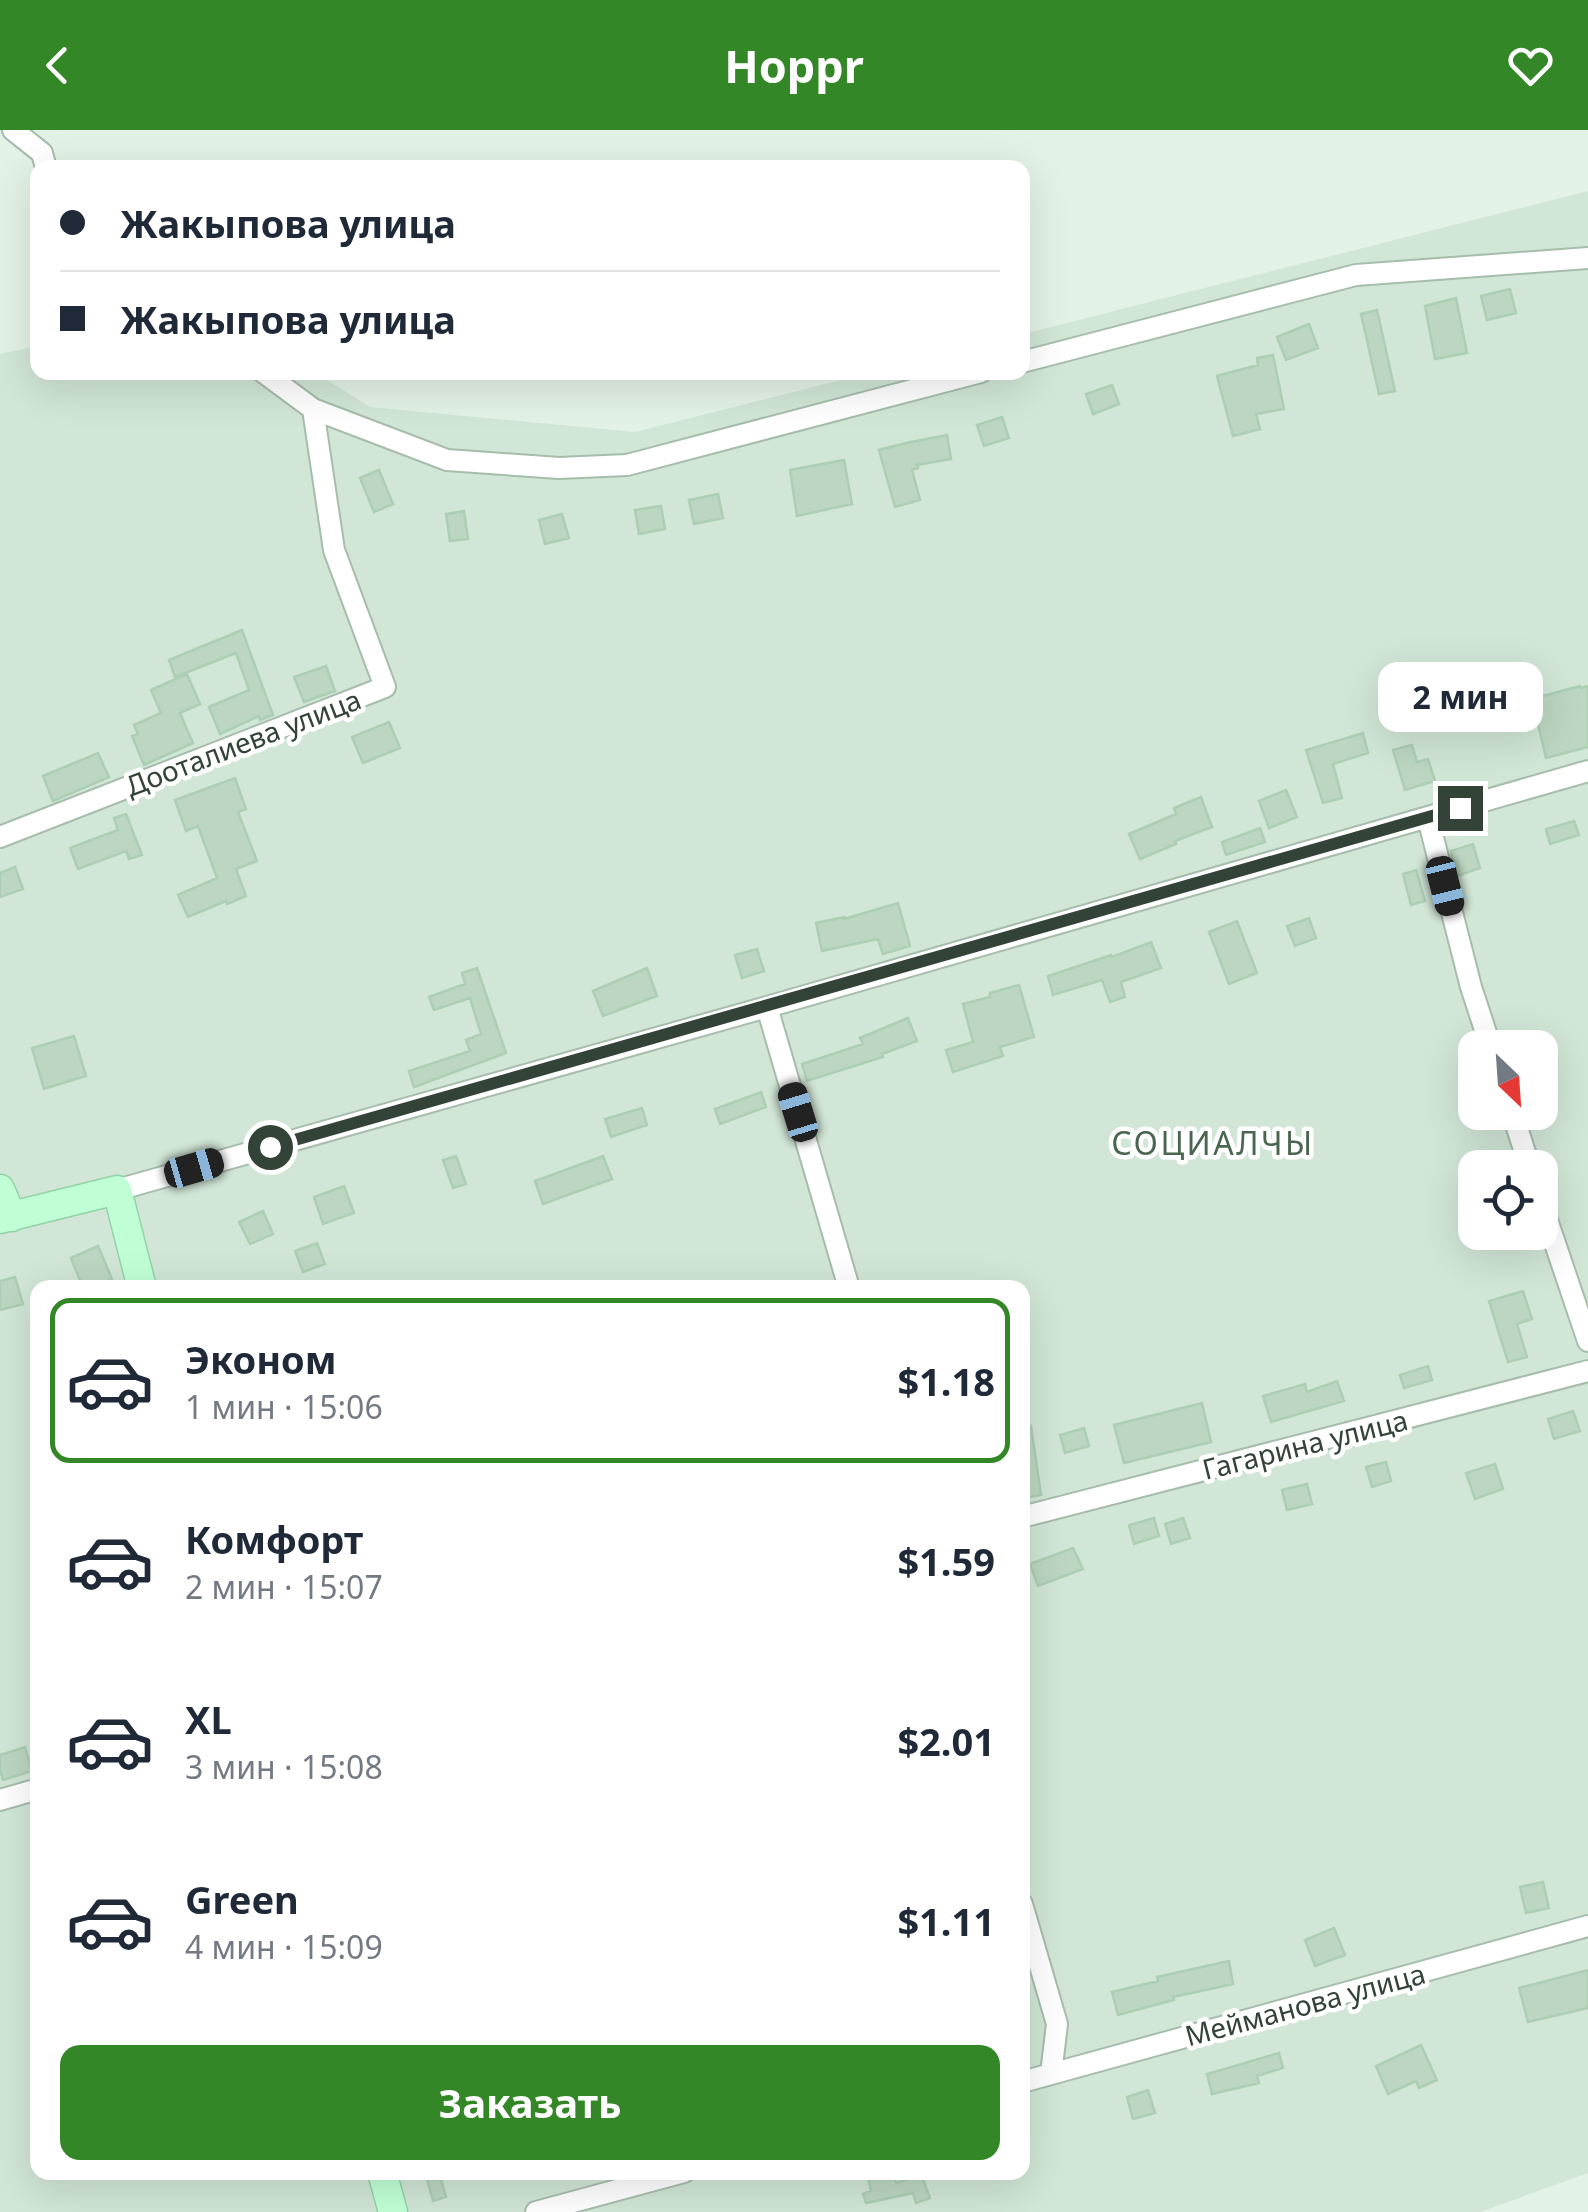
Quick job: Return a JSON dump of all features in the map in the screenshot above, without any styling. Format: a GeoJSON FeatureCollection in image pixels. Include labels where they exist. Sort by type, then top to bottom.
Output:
{"type":"FeatureCollection","features":[{"type":"Feature","properties":{"kind":"street"},"geometry":{"type":"LineString","coordinates":[[13,130],[42,153],[44,160]]}},
{"type":"Feature","properties":{"kind":"street"},"geometry":{"type":"LineString","coordinates":[[1030,360],[1356,275],[1588,258]]}},
{"type":"Feature","properties":{"kind":"street"},"geometry":{"type":"LineString","coordinates":[[273,380],[313,409],[447,460],[559,468],[627,464],[950,380]]}},
{"type":"Feature","properties":{"kind":"street","name":"Дооталиева улица"},"geometry":{"type":"LineString","coordinates":[[0,837],[385,686],[334,550],[313,409]]}},
{"type":"Feature","properties":{"kind":"street"},"geometry":{"type":"LineString","coordinates":[[0,1189],[6,1218],[117,1190],[1588,772]]}},
{"type":"Feature","properties":{"kind":"street"},"geometry":{"type":"LineString","coordinates":[[1428,818],[1484,1030]]}},
{"type":"Feature","properties":{"kind":"street"},"geometry":{"type":"LineString","coordinates":[[767,1007],[848,1280]]}},
{"type":"Feature","properties":{"kind":"street"},"geometry":{"type":"LineString","coordinates":[[117,1190],[140,1280]]}},
{"type":"Feature","properties":{"kind":"street"},"geometry":{"type":"LineString","coordinates":[[1557,1250],[1588,1341]]}},
{"type":"Feature","properties":{"kind":"street","name":"Гагарина улица"},"geometry":{"type":"LineString","coordinates":[[1030,1516],[1588,1371]]}},
{"type":"Feature","properties":{"kind":"street"},"geometry":{"type":"LineString","coordinates":[[0,1800],[30,1791]]}},
{"type":"Feature","properties":{"kind":"street","name":"Мейманова улица"},"geometry":{"type":"LineString","coordinates":[[1030,2080],[1588,1926]]}},
{"type":"Feature","properties":{"kind":"street"},"geometry":{"type":"LineString","coordinates":[[1030,1931],[1058,2024],[1051,2074]]}},
{"type":"Feature","properties":{"kind":"street"},"geometry":{"type":"LineString","coordinates":[[384,2180],[393,2212]]}},
{"type":"Feature","properties":{"kind":"street"},"geometry":{"type":"LineString","coordinates":[[536,2212],[654,2180]]}},
{"type":"Feature","properties":{"kind":"shaded area","name":"СОЦИАЛЧЫ"},"geometry":{"type":"Polygon","coordinates":[[[1588,191],[1588,2173],[1480,2212],[0,2212],[0,354],[30,348],[30,380],[327,380],[370,407],[635,432],[841,380],[1030,380],[1030,332],[1588,191]]]}},
{"type":"Feature","properties":{"kind":"building"},"geometry":{"type":"Polygon","coordinates":[[[1510,289],[1516,313],[1487,320],[1481,296],[1510,289]]]}},
{"type":"Feature","properties":{"kind":"building"},"geometry":{"type":"Polygon","coordinates":[[[1456,298],[1467,353],[1435,359],[1425,306],[1456,298]]]}},
{"type":"Feature","properties":{"kind":"building"},"geometry":{"type":"Polygon","coordinates":[[[1377,310],[1395,391],[1379,394],[1361,314],[1377,310]]]}},
{"type":"Feature","properties":{"kind":"building"},"geometry":{"type":"Polygon","coordinates":[[[1309,324],[1318,348],[1286,360],[1277,337],[1309,324]]]}},
{"type":"Feature","properties":{"kind":"building"},"geometry":{"type":"Polygon","coordinates":[[[1273,355],[1284,409],[1256,414],[1260,429],[1233,436],[1217,376],[1258,365],[1257,358],[1273,355]]]}},
{"type":"Feature","properties":{"kind":"building"},"geometry":{"type":"Polygon","coordinates":[[[1112,385],[1119,404],[1093,414],[1086,394],[1112,385]]]}},
{"type":"Feature","properties":{"kind":"building"},"geometry":{"type":"Polygon","coordinates":[[[1002,417],[1009,438],[984,446],[977,425],[1002,417]]]}},
{"type":"Feature","properties":{"kind":"building"},"geometry":{"type":"Polygon","coordinates":[[[947,435],[951,459],[917,465],[912,470],[920,500],[895,507],[879,450],[947,435]]]}},
{"type":"Feature","properties":{"kind":"building"},"geometry":{"type":"Polygon","coordinates":[[[844,460],[852,504],[797,516],[790,470],[844,460]]]}},
{"type":"Feature","properties":{"kind":"building"},"geometry":{"type":"Polygon","coordinates":[[[379,470],[393,504],[374,512],[360,478],[379,470]]]}},
{"type":"Feature","properties":{"kind":"building"},"geometry":{"type":"Polygon","coordinates":[[[718,494],[723,518],[694,524],[689,500],[718,494]]]}},
{"type":"Feature","properties":{"kind":"building"},"geometry":{"type":"Polygon","coordinates":[[[661,506],[665,529],[639,534],[635,510],[661,506]]]}},
{"type":"Feature","properties":{"kind":"building"},"geometry":{"type":"Polygon","coordinates":[[[464,511],[468,539],[450,541],[446,514],[464,511]]]}},
{"type":"Feature","properties":{"kind":"building"},"geometry":{"type":"Polygon","coordinates":[[[562,514],[569,538],[545,544],[539,520],[562,514]]]}},
{"type":"Feature","properties":{"kind":"building"},"geometry":{"type":"Polygon","coordinates":[[[242,630],[273,715],[260,720],[259,716],[220,734],[209,707],[249,690],[236,653],[175,677],[169,660],[242,630]]]}},
{"type":"Feature","properties":{"kind":"building"},"geometry":{"type":"Polygon","coordinates":[[[326,666],[335,691],[304,702],[294,677],[326,666]]]}},
{"type":"Feature","properties":{"kind":"building"},"geometry":{"type":"Polygon","coordinates":[[[187,674],[200,704],[180,713],[193,743],[144,765],[132,736],[138,734],[134,725],[161,713],[151,690],[187,674]]]}},
{"type":"Feature","properties":{"kind":"building"},"geometry":{"type":"Polygon","coordinates":[[[1588,686],[1588,747],[1546,758],[1532,699],[1588,686]]]}},
{"type":"Feature","properties":{"kind":"building"},"geometry":{"type":"Polygon","coordinates":[[[389,722],[400,748],[363,763],[352,737],[389,722]]]}},
{"type":"Feature","properties":{"kind":"building"},"geometry":{"type":"Polygon","coordinates":[[[1363,733],[1368,753],[1333,764],[1342,798],[1323,803],[1306,750],[1363,733]]]}},
{"type":"Feature","properties":{"kind":"building"},"geometry":{"type":"Polygon","coordinates":[[[1412,745],[1417,762],[1428,759],[1435,781],[1405,790],[1393,750],[1412,745]]]}},
{"type":"Feature","properties":{"kind":"building"},"geometry":{"type":"Polygon","coordinates":[[[98,753],[109,777],[53,801],[43,776],[98,753]]]}},
{"type":"Feature","properties":{"kind":"building"},"geometry":{"type":"Polygon","coordinates":[[[235,778],[246,809],[238,812],[257,861],[236,869],[246,896],[188,917],[178,895],[217,878],[198,826],[186,831],[175,800],[235,778]]]}},
{"type":"Feature","properties":{"kind":"building"},"geometry":{"type":"Polygon","coordinates":[[[1286,790],[1297,817],[1269,828],[1259,801],[1286,790]]]}},
{"type":"Feature","properties":{"kind":"building"},"geometry":{"type":"Polygon","coordinates":[[[1201,797],[1212,827],[1140,859],[1129,834],[1176,814],[1174,808],[1201,797]]]}},
{"type":"Feature","properties":{"kind":"building"},"geometry":{"type":"Polygon","coordinates":[[[126,814],[142,855],[129,859],[126,851],[78,869],[70,848],[118,830],[114,818],[126,814]]]}},
{"type":"Feature","properties":{"kind":"building"},"geometry":{"type":"Polygon","coordinates":[[[1574,821],[1579,835],[1550,844],[1546,829],[1574,821]]]}},
{"type":"Feature","properties":{"kind":"building"},"geometry":{"type":"Polygon","coordinates":[[[1260,828],[1265,842],[1226,855],[1222,842],[1260,828]]]}},
{"type":"Feature","properties":{"kind":"building"},"geometry":{"type":"Polygon","coordinates":[[[1473,844],[1480,868],[1457,876],[1451,851],[1473,844]]]}},
{"type":"Feature","properties":{"kind":"building"},"geometry":{"type":"Polygon","coordinates":[[[15,867],[23,889],[0,897],[0,873],[15,867]]]}},
{"type":"Feature","properties":{"kind":"building"},"geometry":{"type":"Polygon","coordinates":[[[1416,870],[1425,901],[1411,905],[1403,874],[1416,870]]]}},
{"type":"Feature","properties":{"kind":"building"},"geometry":{"type":"Polygon","coordinates":[[[898,903],[910,946],[883,954],[878,939],[822,951],[816,923],[898,903]]]}},
{"type":"Feature","properties":{"kind":"building"},"geometry":{"type":"Polygon","coordinates":[[[1309,918],[1316,938],[1295,946],[1287,926],[1309,918]]]}},
{"type":"Feature","properties":{"kind":"building"},"geometry":{"type":"Polygon","coordinates":[[[1237,921],[1257,973],[1229,984],[1209,932],[1237,921]]]}},
{"type":"Feature","properties":{"kind":"building"},"geometry":{"type":"Polygon","coordinates":[[[1151,942],[1161,968],[1121,982],[1125,997],[1110,1002],[1102,980],[1053,995],[1048,976],[1151,942]]]}},
{"type":"Feature","properties":{"kind":"building"},"geometry":{"type":"Polygon","coordinates":[[[757,949],[764,971],[742,978],[735,955],[757,949]]]}},
{"type":"Feature","properties":{"kind":"building"},"geometry":{"type":"Polygon","coordinates":[[[477,968],[506,1053],[414,1087],[409,1071],[470,1051],[466,1040],[481,1034],[470,998],[434,1010],[429,997],[465,984],[462,973],[477,968]]]}},
{"type":"Feature","properties":{"kind":"building"},"geometry":{"type":"Polygon","coordinates":[[[647,968],[657,996],[603,1016],[593,991],[647,968]]]}},
{"type":"Feature","properties":{"kind":"building"},"geometry":{"type":"Polygon","coordinates":[[[1019,985],[1034,1037],[1000,1047],[1003,1056],[953,1072],[946,1050],[973,1042],[963,1004],[1019,985]]]}},
{"type":"Feature","properties":{"kind":"building"},"geometry":{"type":"Polygon","coordinates":[[[908,1018],[917,1041],[882,1054],[883,1057],[807,1081],[802,1064],[863,1044],[860,1038],[908,1018]]]}},
{"type":"Feature","properties":{"kind":"building"},"geometry":{"type":"Polygon","coordinates":[[[74,1036],[86,1076],[44,1089],[32,1048],[74,1036]]]}},
{"type":"Feature","properties":{"kind":"building"},"geometry":{"type":"Polygon","coordinates":[[[761,1092],[766,1107],[720,1124],[715,1109],[761,1092]]]}},
{"type":"Feature","properties":{"kind":"building"},"geometry":{"type":"Polygon","coordinates":[[[642,1108],[647,1125],[611,1137],[605,1119],[642,1108]]]}},
{"type":"Feature","properties":{"kind":"building"},"geometry":{"type":"Polygon","coordinates":[[[456,1156],[466,1184],[453,1188],[443,1160],[456,1156]]]}},
{"type":"Feature","properties":{"kind":"building"},"geometry":{"type":"Polygon","coordinates":[[[603,1156],[612,1179],[543,1204],[535,1181],[603,1156]]]}},
{"type":"Feature","properties":{"kind":"building"},"geometry":{"type":"Polygon","coordinates":[[[344,1186],[354,1213],[323,1224],[314,1197],[344,1186]]]}},
{"type":"Feature","properties":{"kind":"building"},"geometry":{"type":"Polygon","coordinates":[[[263,1211],[273,1234],[250,1244],[239,1222],[263,1211]]]}},
{"type":"Feature","properties":{"kind":"building"},"geometry":{"type":"Polygon","coordinates":[[[317,1243],[325,1264],[303,1272],[295,1251],[317,1243]]]}},
{"type":"Feature","properties":{"kind":"building"},"geometry":{"type":"Polygon","coordinates":[[[98,1246],[112,1279],[80,1280],[71,1258],[98,1246]]]}},
{"type":"Feature","properties":{"kind":"building"},"geometry":{"type":"Polygon","coordinates":[[[15,1277],[23,1304],[0,1310],[0,1281],[15,1277]]]}},
{"type":"Feature","properties":{"kind":"building"},"geometry":{"type":"Polygon","coordinates":[[[1523,1291],[1532,1319],[1517,1324],[1527,1357],[1508,1362],[1489,1301],[1523,1291]]]}},
{"type":"Feature","properties":{"kind":"building"},"geometry":{"type":"Polygon","coordinates":[[[1428,1366],[1432,1380],[1404,1388],[1400,1375],[1428,1366]]]}},
{"type":"Feature","properties":{"kind":"building"},"geometry":{"type":"Polygon","coordinates":[[[1337,1381],[1344,1401],[1271,1422],[1263,1396],[1305,1384],[1307,1392],[1337,1381]]]}},
{"type":"Feature","properties":{"kind":"building"},"geometry":{"type":"Polygon","coordinates":[[[1202,1403],[1211,1442],[1124,1463],[1114,1425],[1202,1403]]]}},
{"type":"Feature","properties":{"kind":"building"},"geometry":{"type":"Polygon","coordinates":[[[1573,1411],[1580,1431],[1554,1439],[1548,1419],[1573,1411]]]}},
{"type":"Feature","properties":{"kind":"building"},"geometry":{"type":"Polygon","coordinates":[[[1030,1426],[1041,1495],[1030,1497],[1030,1426]]]}},
{"type":"Feature","properties":{"kind":"building"},"geometry":{"type":"Polygon","coordinates":[[[1084,1428],[1089,1446],[1065,1453],[1060,1435],[1084,1428]]]}},
{"type":"Feature","properties":{"kind":"building"},"geometry":{"type":"Polygon","coordinates":[[[1386,1462],[1391,1481],[1372,1487],[1366,1467],[1386,1462]]]}},
{"type":"Feature","properties":{"kind":"building"},"geometry":{"type":"Polygon","coordinates":[[[1495,1464],[1503,1489],[1475,1499],[1466,1473],[1495,1464]]]}},
{"type":"Feature","properties":{"kind":"building"},"geometry":{"type":"Polygon","coordinates":[[[1307,1484],[1312,1504],[1287,1510],[1282,1490],[1307,1484]]]}},
{"type":"Feature","properties":{"kind":"building"},"geometry":{"type":"Polygon","coordinates":[[[1154,1518],[1159,1536],[1134,1544],[1129,1525],[1154,1518]]]}},
{"type":"Feature","properties":{"kind":"building"},"geometry":{"type":"Polygon","coordinates":[[[1183,1518],[1190,1538],[1171,1544],[1165,1524],[1183,1518]]]}},
{"type":"Feature","properties":{"kind":"building"},"geometry":{"type":"Polygon","coordinates":[[[1073,1548],[1083,1569],[1038,1586],[1030,1564],[1073,1548]]]}},
{"type":"Feature","properties":{"kind":"building"},"geometry":{"type":"Polygon","coordinates":[[[25,1747],[30,1772],[3,1780],[0,1755],[25,1747]]]}},
{"type":"Feature","properties":{"kind":"building"},"geometry":{"type":"Polygon","coordinates":[[[1543,1882],[1549,1908],[1526,1913],[1520,1887],[1543,1882]]]}},
{"type":"Feature","properties":{"kind":"building"},"geometry":{"type":"Polygon","coordinates":[[[1334,1928],[1345,1955],[1315,1966],[1305,1940],[1334,1928]]]}},
{"type":"Feature","properties":{"kind":"building"},"geometry":{"type":"Polygon","coordinates":[[[1229,1961],[1233,1984],[1173,1997],[1174,2000],[1118,2015],[1112,1992],[1229,1961]]]}},
{"type":"Feature","properties":{"kind":"building"},"geometry":{"type":"Polygon","coordinates":[[[1588,1970],[1588,2008],[1528,2022],[1519,1988],[1588,1970]]]}},
{"type":"Feature","properties":{"kind":"building"},"geometry":{"type":"Polygon","coordinates":[[[1421,2045],[1437,2080],[1419,2088],[1416,2081],[1388,2094],[1376,2066],[1421,2045]]]}},
{"type":"Feature","properties":{"kind":"building"},"geometry":{"type":"Polygon","coordinates":[[[1279,2053],[1283,2068],[1257,2076],[1259,2083],[1212,2094],[1207,2074],[1279,2053]]]}},
{"type":"Feature","properties":{"kind":"building"},"geometry":{"type":"Polygon","coordinates":[[[1148,2090],[1155,2113],[1133,2119],[1127,2097],[1148,2090]]]}},
{"type":"Feature","properties":{"kind":"building"},"geometry":{"type":"Polygon","coordinates":[[[427,2180],[441,2180],[446,2197],[433,2201],[427,2180]]]}},
{"type":"Feature","properties":{"kind":"building"},"geometry":{"type":"Polygon","coordinates":[[[868,2180],[896,2183],[923,2180],[930,2198],[916,2203],[913,2193],[866,2203],[863,2194],[871,2191],[868,2180]]]}},
{"type":"Feature","properties":{"kind":"district","name":"СОЦИАЛЧЫ"},"geometry":{"type":"Point","coordinates":[1213,1142]}},
{"type":"Feature","properties":{"kind":"route"},"geometry":{"type":"LineString","coordinates":[[270,1147],[1460,808]]}}]}
